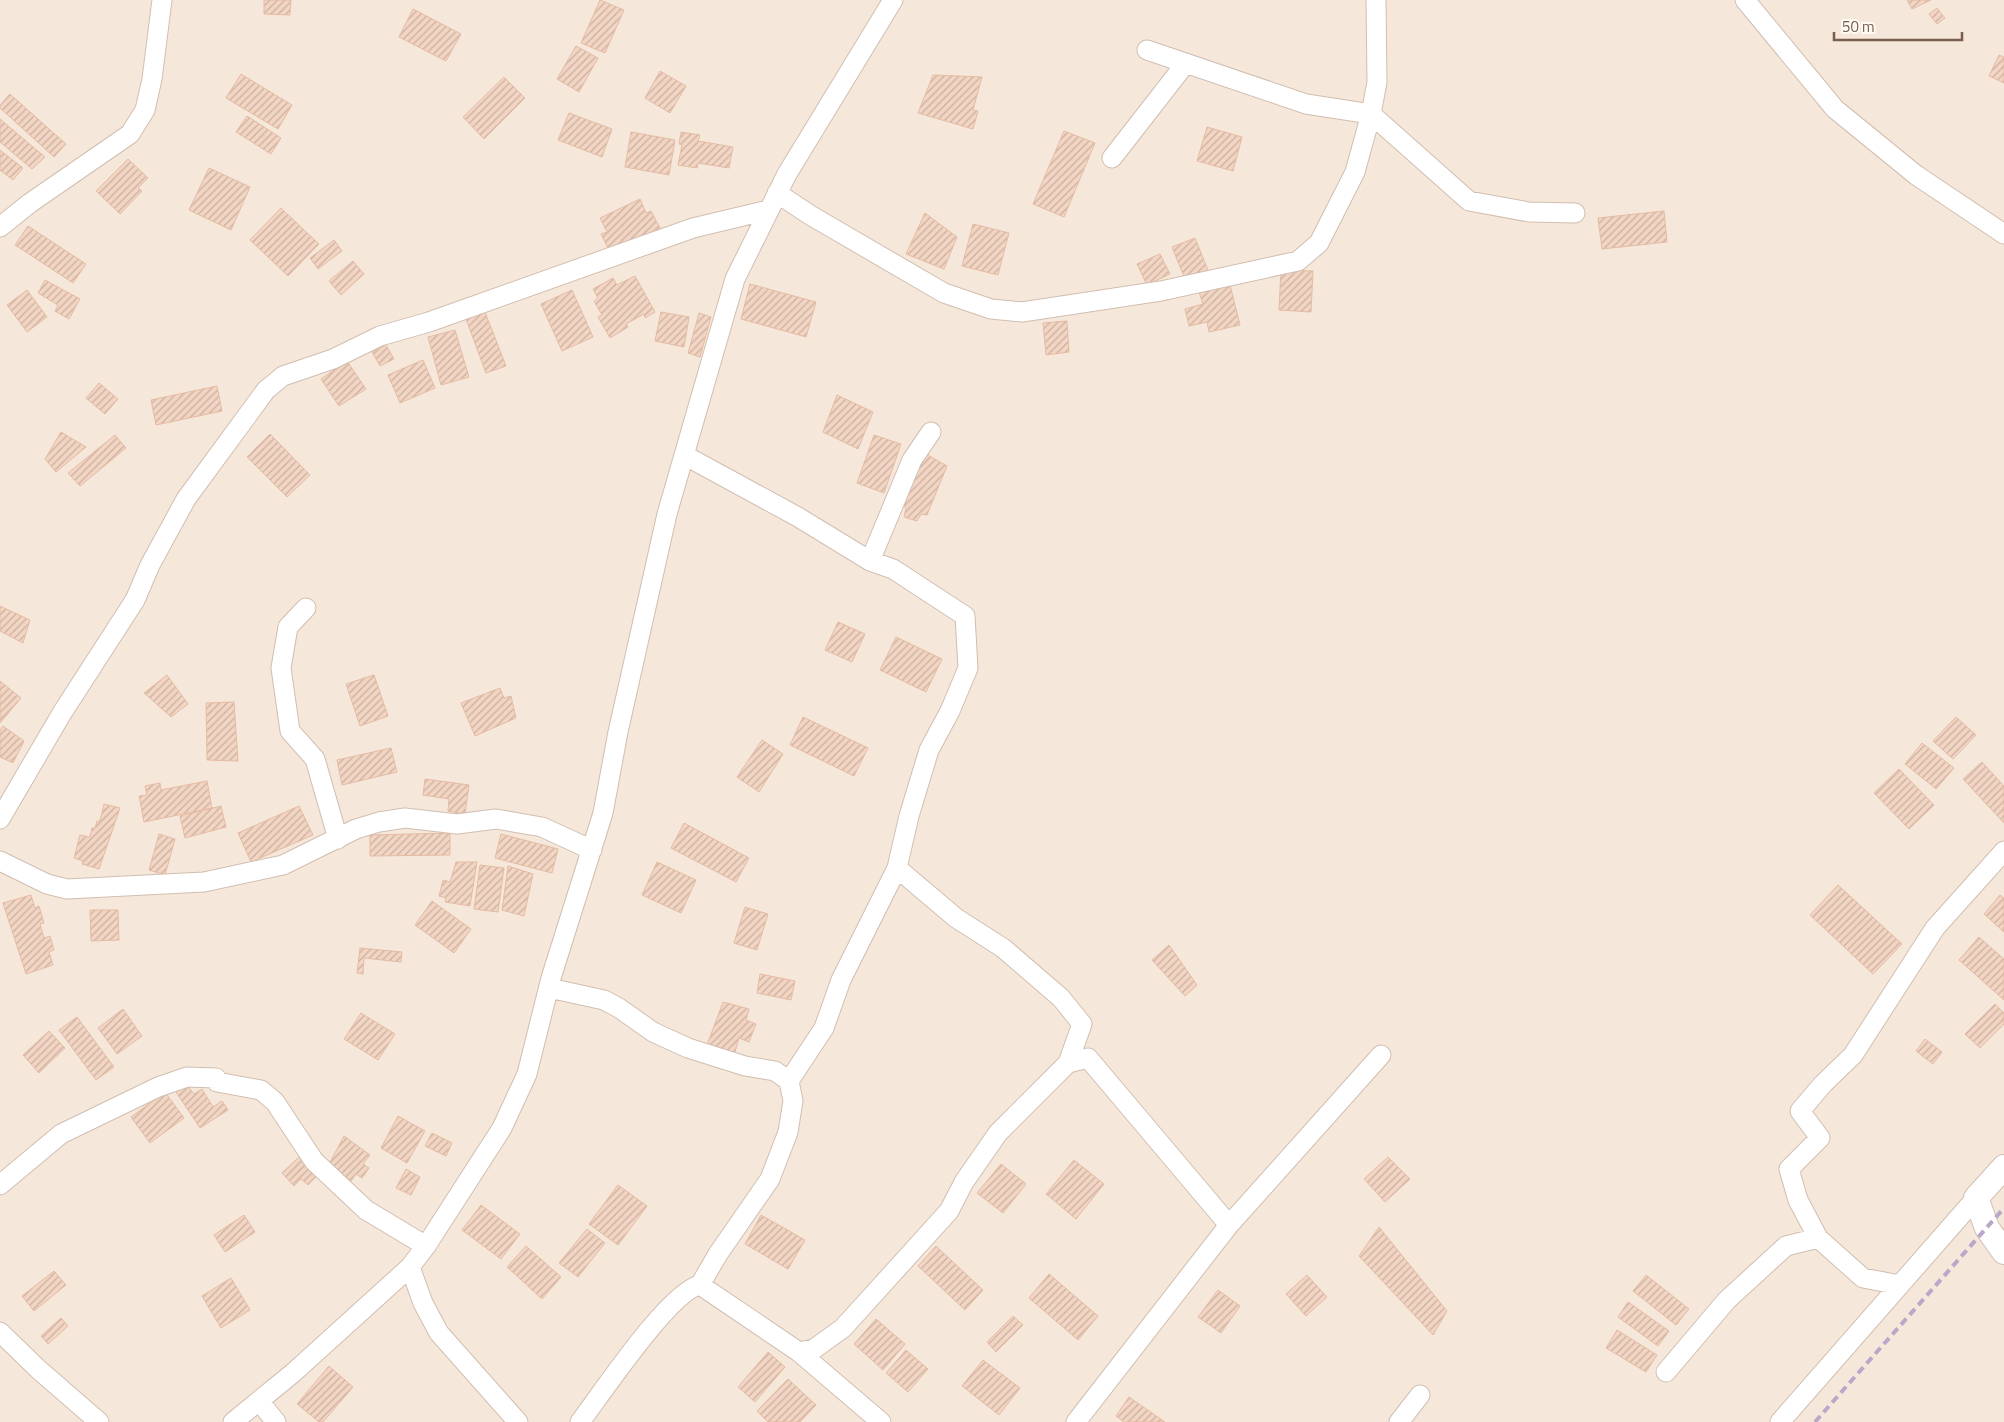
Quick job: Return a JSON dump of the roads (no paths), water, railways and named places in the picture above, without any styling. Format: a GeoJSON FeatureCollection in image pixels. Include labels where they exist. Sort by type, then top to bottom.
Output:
{"type":"FeatureCollection","features":[{"type":"Feature","properties":{"kind":"street"},"geometry":{"type":"LineString","coordinates":[[0,227],[30,203],[130,134],[145,110],[152,79],[162,0]]}},
{"type":"Feature","properties":{"kind":"street"},"geometry":{"type":"LineString","coordinates":[[233,1422],[293,1374],[410,1267],[426,1246],[502,1128],[527,1074],[549,988],[603,813],[618,732],[667,514],[735,279],[787,174],[893,0]]}},
{"type":"Feature","properties":{"kind":"street"},"geometry":{"type":"LineString","coordinates":[[778,193],[810,215],[944,293],[991,309],[1022,312],[1162,292],[1298,261],[1319,243],[1355,172],[1371,114],[1377,82],[1376,0]]}},
{"type":"Feature","properties":{"kind":"street"},"geometry":{"type":"LineString","coordinates":[[1745,0],[1835,109],[1916,175],[2004,234]]}},
{"type":"Feature","properties":{"kind":"street"},"geometry":{"type":"LineString","coordinates":[[1147,50],[1306,104],[1371,114],[1469,201],[1529,212],[1575,213]]}},
{"type":"Feature","properties":{"kind":"street"},"geometry":{"type":"LineString","coordinates":[[1112,158],[1186,63]]}},
{"type":"Feature","properties":{"kind":"street"},"geometry":{"type":"LineString","coordinates":[[0,819],[62,713],[135,600],[150,565],[186,499],[266,390],[283,376],[333,359],[380,336],[429,322],[693,228],[768,210]]}},
{"type":"Feature","properties":{"kind":"street"},"geometry":{"type":"LineString","coordinates":[[870,560],[912,460],[931,432]]}},
{"type":"Feature","properties":{"kind":"street"},"geometry":{"type":"LineString","coordinates":[[684,455],[798,517],[870,560],[893,569],[965,616],[968,668],[950,711],[929,750],[909,816],[897,868],[842,980],[824,1028],[789,1081]]}},
{"type":"Feature","properties":{"kind":"street"},"geometry":{"type":"LineString","coordinates":[[306,608],[288,627],[281,668],[290,731],[315,759],[338,839]]}},
{"type":"Feature","properties":{"kind":"street"},"geometry":{"type":"LineString","coordinates":[[0,861],[47,884],[67,889],[204,882],[283,866],[356,829],[380,822],[405,818],[457,824],[496,819],[542,827],[592,850]]}},
{"type":"Feature","properties":{"kind":"street"},"geometry":{"type":"LineString","coordinates":[[1900,1285],[1863,1278],[1818,1238],[1798,1200],[1789,1169],[1820,1138],[1800,1111],[1823,1084],[1854,1055],[1935,928],[2004,851]]}},
{"type":"Feature","properties":{"kind":"street"},"geometry":{"type":"LineString","coordinates":[[799,1352],[814,1348],[843,1328],[949,1211],[964,1182],[998,1133],[1068,1063],[1082,1024],[1061,998],[1003,948],[956,918],[897,868]]}},
{"type":"Feature","properties":{"kind":"street"},"geometry":{"type":"LineString","coordinates":[[549,988],[604,1000],[619,1008],[652,1032],[679,1044],[745,1066],[775,1071],[789,1081],[793,1102],[788,1132],[770,1179],[751,1204],[700,1284],[692,1286],[659,1318],[580,1422]]}},
{"type":"Feature","properties":{"kind":"street"},"geometry":{"type":"LineString","coordinates":[[1076,1422],[1229,1225],[1381,1055]]}},
{"type":"Feature","properties":{"kind":"street"},"geometry":{"type":"LineString","coordinates":[[1068,1063],[1088,1058],[1229,1225]]}},
{"type":"Feature","properties":{"kind":"street"},"geometry":{"type":"LineString","coordinates":[[0,1185],[61,1134],[158,1087],[187,1077],[216,1078],[217,1082],[261,1090],[275,1102],[314,1161],[366,1210],[426,1246]]}},
{"type":"Feature","properties":{"kind":"street"},"geometry":{"type":"LineString","coordinates":[[1780,1422],[2004,1167]]}},
{"type":"Feature","properties":{"kind":"street"},"geometry":{"type":"LineString","coordinates":[[1976,1198],[1987,1228],[2004,1252]]}},
{"type":"Feature","properties":{"kind":"street"},"geometry":{"type":"LineString","coordinates":[[1666,1372],[1728,1300],[1786,1246],[1818,1238]]}},
{"type":"Feature","properties":{"kind":"street"},"geometry":{"type":"LineString","coordinates":[[410,1267],[423,1303],[439,1333],[518,1422]]}},
{"type":"Feature","properties":{"kind":"street"},"geometry":{"type":"LineString","coordinates":[[700,1284],[799,1352],[881,1422]]}},
{"type":"Feature","properties":{"kind":"street"},"geometry":{"type":"LineString","coordinates":[[0,1332],[38,1369],[100,1422]]}},
{"type":"Feature","properties":{"kind":"street"},"geometry":{"type":"LineString","coordinates":[[1399,1422],[1420,1395]]}},
{"type":"Feature","properties":{"kind":"street"},"geometry":{"type":"LineString","coordinates":[[259,1401],[276,1422]]}},
{"type":"Feature","properties":{"kind":"railway"},"geometry":{"type":"LineString","coordinates":[[1815,1422],[2004,1208]]}}]}
